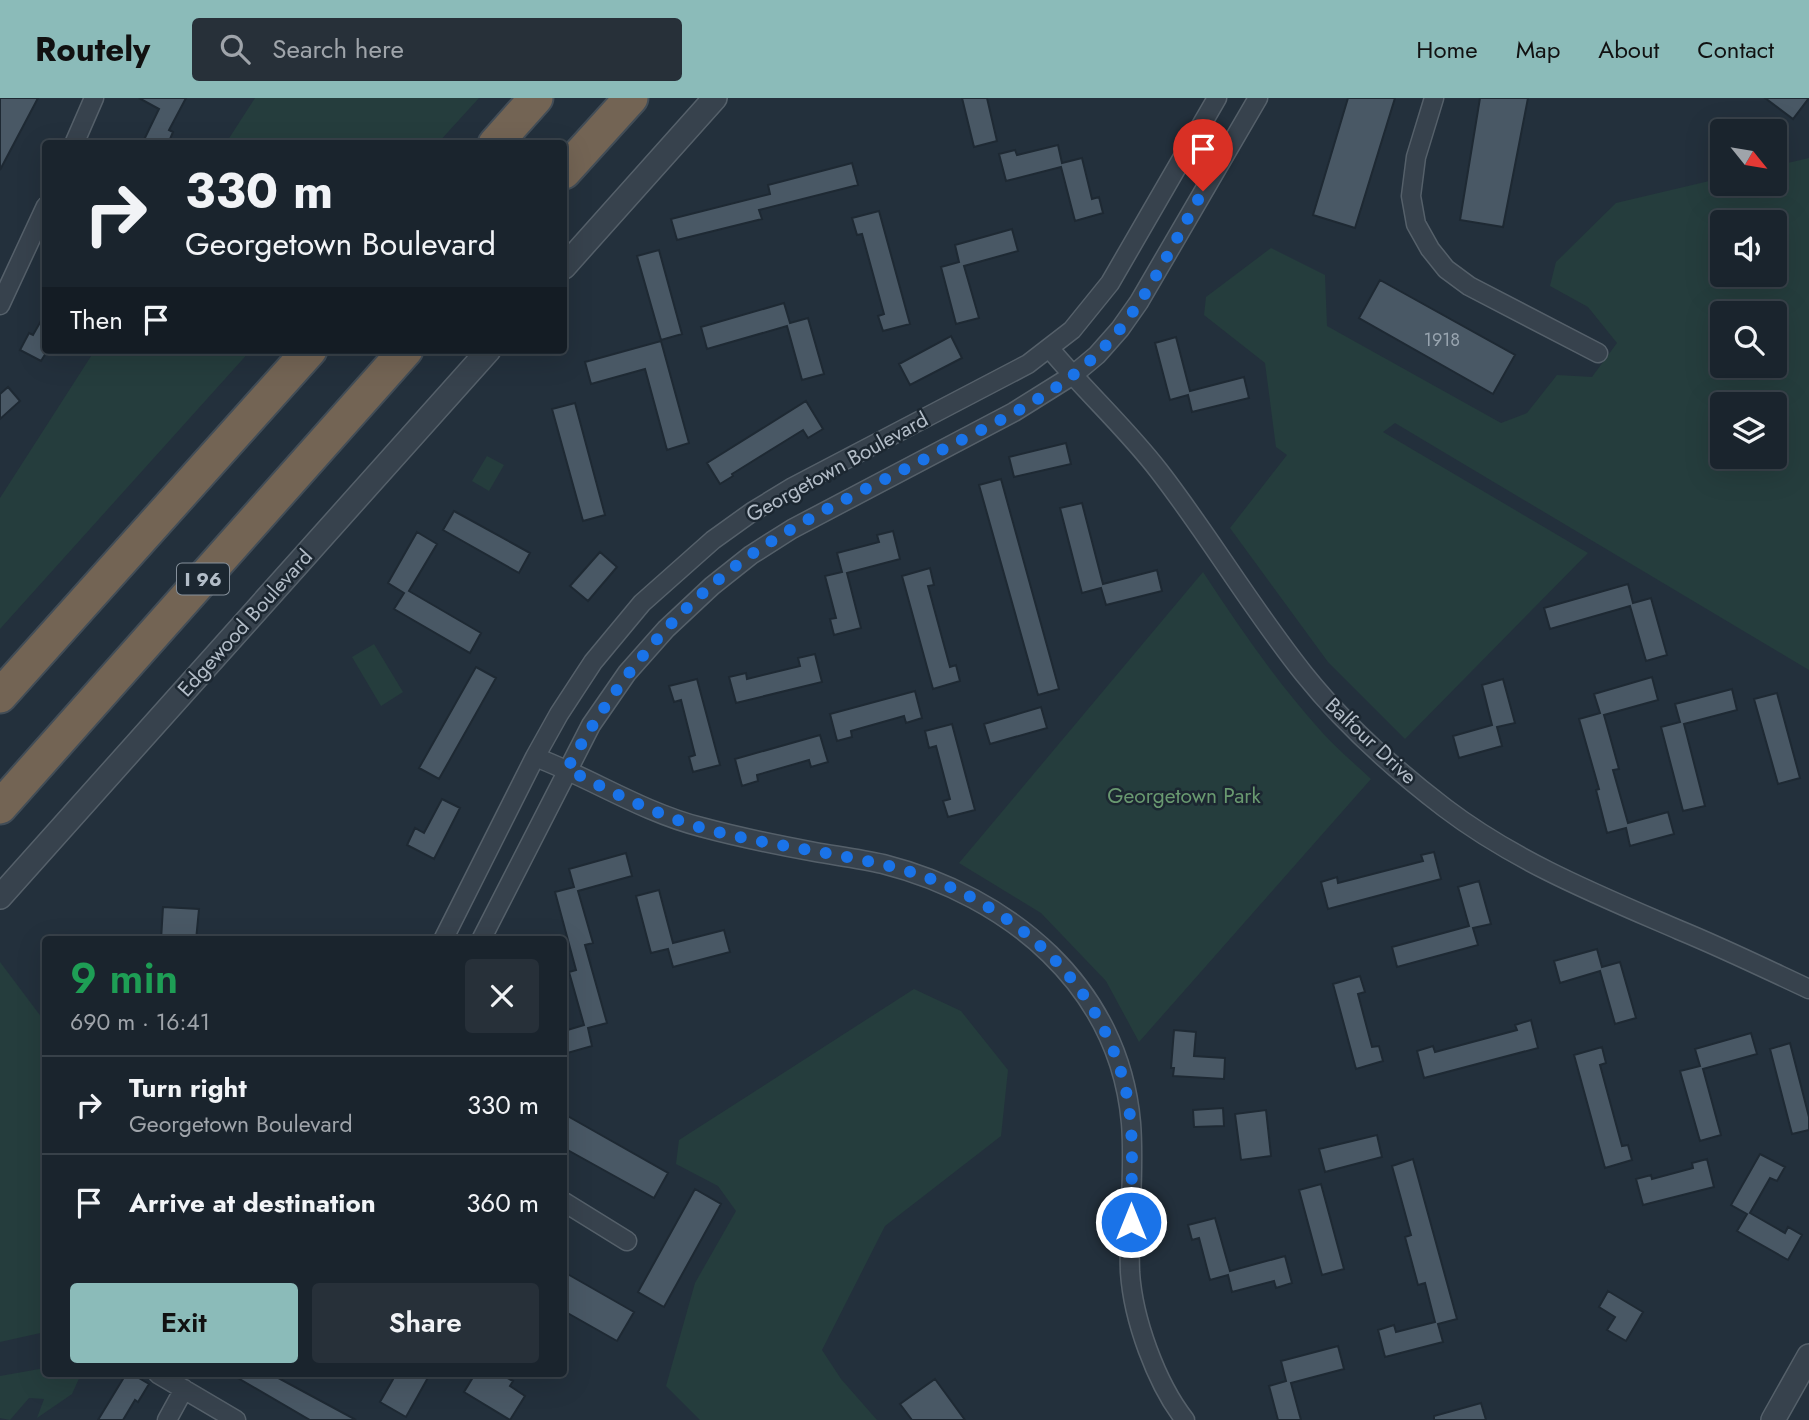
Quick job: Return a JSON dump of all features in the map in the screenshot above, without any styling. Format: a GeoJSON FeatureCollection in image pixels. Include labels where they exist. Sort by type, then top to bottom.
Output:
{"type":"FeatureCollection","features":[{"type":"Feature","properties":{"kind":"highway"},"geometry":{"type":"LineString","coordinates":[[499,140],[536,98]]}},
{"type":"Feature","properties":{"kind":"highway"},"geometry":{"type":"LineString","coordinates":[[567,169],[631,98]]}},
{"type":"Feature","properties":{"kind":"highway"},"geometry":{"type":"LineString","coordinates":[[0,696],[306,354]]}},
{"type":"Feature","properties":{"kind":"highway","name":"I 96"},"geometry":{"type":"LineString","coordinates":[[0,807],[401,354]]}},
{"type":"Feature","properties":{"kind":"street"},"geometry":{"type":"LineString","coordinates":[[76,140],[94,98]]}},
{"type":"Feature","properties":{"kind":"street"},"geometry":{"type":"LineString","coordinates":[[567,264],[715,98]]}},
{"type":"Feature","properties":{"kind":"street","name":"Georgetown Boulevard"},"geometry":{"type":"LineString","coordinates":[[445,936],[535,757],[593,662],[642,603],[713,540],[752,512],[793,487],[1028,364],[1050,349],[1092,308],[1110,284],[1217,98]]}},
{"type":"Feature","properties":{"kind":"street","name":"Georgetown Boulevard"},"geometry":{"type":"LineString","coordinates":[[483,936],[592,725],[627,673],[666,629],[712,586],[751,555],[792,528],[1014,412],[1073,375],[1097,355],[1139,302],[1258,98]]}},
{"type":"Feature","properties":{"kind":"street"},"geometry":{"type":"LineString","coordinates":[[1434,98],[1416,157],[1411,196],[1416,224],[1430,249],[1446,269],[1469,286],[1598,354]]}},
{"type":"Feature","properties":{"kind":"street"},"geometry":{"type":"LineString","coordinates":[[1,303],[42,215]]}},
{"type":"Feature","properties":{"kind":"street","name":"Balfour Drive"},"geometry":{"type":"LineString","coordinates":[[1050,349],[1160,472],[1304,674],[1345,720],[1387,760],[1446,808],[1492,840],[1541,868],[1809,989]]}},
{"type":"Feature","properties":{"kind":"street","name":"Edgewood Boulevard"},"geometry":{"type":"LineString","coordinates":[[0,897],[485,354]]}},
{"type":"Feature","properties":{"kind":"street"},"geometry":{"type":"LineString","coordinates":[[535,757],[567,769],[645,808],[699,827],[782,846],[882,864],[926,878],[967,894],[1035,939],[1064,969],[1090,1003],[1109,1041],[1123,1079],[1131,1122],[1130,1274],[1137,1312],[1153,1361],[1185,1420]]}},
{"type":"Feature","properties":{"kind":"street"},"geometry":{"type":"LineString","coordinates":[[567,1204],[627,1241]]}},
{"type":"Feature","properties":{"kind":"street"},"geometry":{"type":"LineString","coordinates":[[1773,1420],[1809,1356]]}},
{"type":"Feature","properties":{"kind":"street"},"geometry":{"type":"LineString","coordinates":[[163,1377],[236,1420]]}},
{"type":"Feature","properties":{"kind":"street"},"geometry":{"type":"LineString","coordinates":[[167,1420],[184,1389]]}},
{"type":"Feature","properties":{"kind":"green space"},"geometry":{"type":"Polygon","coordinates":[[[255,98],[479,98],[441,140],[228,140],[255,98]]]}},
{"type":"Feature","properties":{"kind":"green space"},"geometry":{"type":"Polygon","coordinates":[[[1809,158],[1809,670],[1395,423],[1383,432],[1588,553],[1405,739],[1328,662],[1230,528],[1287,455],[1276,447],[1265,363],[1204,315],[1206,297],[1271,248],[1325,275],[1327,326],[1501,423],[1527,413],[1557,375],[1592,377],[1617,343],[1588,307],[1550,286],[1556,262],[1616,203],[1710,181],[1710,196],[1787,196],[1787,163],[1809,158]]]}},
{"type":"Feature","properties":{"kind":"green space"},"geometry":{"type":"Polygon","coordinates":[[[92,354],[247,354],[0,629],[0,498],[92,354]]]}},
{"type":"Feature","properties":{"kind":"green space"},"geometry":{"type":"Polygon","coordinates":[[[487,456],[504,465],[489,491],[472,481],[487,456]]]}},
{"type":"Feature","properties":{"kind":"green space","name":"Georgetown Park"},"geometry":{"type":"Polygon","coordinates":[[[1203,572],[1288,692],[1326,736],[1371,779],[1139,1042],[1106,981],[1041,913],[959,863],[1203,572]]]}},
{"type":"Feature","properties":{"kind":"green space"},"geometry":{"type":"Polygon","coordinates":[[[374,644],[403,692],[381,706],[352,657],[374,644]]]}},
{"type":"Feature","properties":{"kind":"green space"},"geometry":{"type":"Polygon","coordinates":[[[0,962],[42,1018],[42,1333],[0,1342],[0,962]]]}},
{"type":"Feature","properties":{"kind":"green space"},"geometry":{"type":"Polygon","coordinates":[[[914,989],[961,1011],[1008,1070],[1001,1136],[885,1226],[822,1350],[841,1379],[877,1420],[700,1420],[666,1386],[695,1283],[736,1211],[718,1186],[676,1164],[679,1140],[914,989]]]}},
{"type":"Feature","properties":{"kind":"green space"},"geometry":{"type":"Polygon","coordinates":[[[42,1369],[42,1377],[80,1377],[72,1394],[37,1418],[44,1399],[29,1398],[10,1420],[0,1418],[0,1376],[42,1369]]]}},
{"type":"Feature","properties":{"kind":"building"},"geometry":{"type":"Polygon","coordinates":[[[0,98],[38,98],[0,170],[0,98]]]}},
{"type":"Feature","properties":{"kind":"building"},"geometry":{"type":"Polygon","coordinates":[[[139,98],[186,98],[169,130],[173,132],[170,140],[144,140],[159,109],[139,98]]]}},
{"type":"Feature","properties":{"kind":"building"},"geometry":{"type":"Polygon","coordinates":[[[962,98],[987,98],[997,141],[974,147],[962,98]]]}},
{"type":"Feature","properties":{"kind":"building"},"geometry":{"type":"Polygon","coordinates":[[[1348,98],[1395,98],[1355,228],[1313,215],[1348,98]]]}},
{"type":"Feature","properties":{"kind":"building"},"geometry":{"type":"Polygon","coordinates":[[[1480,98],[1528,98],[1503,227],[1460,220],[1480,98]]]}},
{"type":"Feature","properties":{"kind":"building"},"geometry":{"type":"Polygon","coordinates":[[[1765,98],[1809,98],[1793,119],[1765,98]]]}},
{"type":"Feature","properties":{"kind":"building"},"geometry":{"type":"Polygon","coordinates":[[[1058,145],[1062,163],[1082,158],[1092,199],[1099,197],[1103,213],[1075,221],[1061,167],[1006,181],[999,154],[1015,150],[1017,155],[1058,145]]]}},
{"type":"Feature","properties":{"kind":"building"},"geometry":{"type":"Polygon","coordinates":[[[852,163],[858,185],[759,210],[762,219],[677,240],[671,219],[770,194],[768,185],[852,163]]]}},
{"type":"Feature","properties":{"kind":"building"},"geometry":{"type":"Polygon","coordinates":[[[879,211],[910,324],[883,331],[878,316],[884,314],[862,234],[857,235],[852,218],[879,211]]]}},
{"type":"Feature","properties":{"kind":"building"},"geometry":{"type":"Polygon","coordinates":[[[1012,229],[1018,251],[964,266],[979,318],[956,324],[941,267],[959,262],[955,245],[1012,229]]]}},
{"type":"Feature","properties":{"kind":"building"},"geometry":{"type":"Polygon","coordinates":[[[659,250],[682,334],[661,340],[637,256],[659,250]]]}},
{"type":"Feature","properties":{"kind":"building"},"geometry":{"type":"Polygon","coordinates":[[[1380,280],[1515,355],[1493,394],[1359,318],[1380,280]]]}},
{"type":"Feature","properties":{"kind":"building"},"geometry":{"type":"Polygon","coordinates":[[[784,303],[790,323],[808,318],[824,374],[802,380],[787,326],[707,349],[701,327],[784,303]]]}},
{"type":"Feature","properties":{"kind":"building"},"geometry":{"type":"Polygon","coordinates":[[[42,319],[42,354],[45,354],[41,361],[20,350],[29,333],[33,335],[42,319]]]}},
{"type":"Feature","properties":{"kind":"building"},"geometry":{"type":"Polygon","coordinates":[[[951,336],[962,358],[910,385],[899,364],[951,336]]]}},
{"type":"Feature","properties":{"kind":"building"},"geometry":{"type":"Polygon","coordinates":[[[1176,337],[1190,391],[1244,377],[1249,398],[1192,412],[1188,395],[1170,400],[1155,343],[1176,337]]]}},
{"type":"Feature","properties":{"kind":"building"},"geometry":{"type":"Polygon","coordinates":[[[661,341],[689,443],[667,450],[645,369],[591,384],[585,362],[661,341]]]}},
{"type":"Feature","properties":{"kind":"building"},"geometry":{"type":"Polygon","coordinates":[[[8,387],[20,401],[0,419],[0,394],[8,387]]]}},
{"type":"Feature","properties":{"kind":"building"},"geometry":{"type":"Polygon","coordinates":[[[806,401],[823,429],[808,438],[803,430],[720,484],[707,463],[806,401]]]}},
{"type":"Feature","properties":{"kind":"building"},"geometry":{"type":"Polygon","coordinates":[[[575,403],[605,515],[583,521],[552,409],[575,403]]]}},
{"type":"Feature","properties":{"kind":"building"},"geometry":{"type":"Polygon","coordinates":[[[1066,443],[1071,464],[1014,477],[1009,457],[1066,443]]]}},
{"type":"Feature","properties":{"kind":"building"},"geometry":{"type":"Polygon","coordinates":[[[1001,479],[1059,689],[1038,695],[979,485],[1001,479]]]}},
{"type":"Feature","properties":{"kind":"building"},"geometry":{"type":"Polygon","coordinates":[[[1082,503],[1103,584],[1157,570],[1162,591],[1106,605],[1101,588],[1082,593],[1060,508],[1082,503]]]}},
{"type":"Feature","properties":{"kind":"building"},"geometry":{"type":"Polygon","coordinates":[[[454,511],[530,553],[519,573],[443,530],[454,511]]]}},
{"type":"Feature","properties":{"kind":"building"},"geometry":{"type":"Polygon","coordinates":[[[893,531],[900,559],[847,573],[861,628],[834,635],[830,619],[836,618],[825,576],[842,572],[837,553],[879,542],[877,535],[893,531]]]}},
{"type":"Feature","properties":{"kind":"building"},"geometry":{"type":"Polygon","coordinates":[[[417,532],[437,544],[409,591],[481,633],[470,653],[394,609],[404,593],[388,583],[417,532]]]}},
{"type":"Feature","properties":{"kind":"building"},"geometry":{"type":"Polygon","coordinates":[[[600,552],[617,567],[588,601],[570,586],[600,552]]]}},
{"type":"Feature","properties":{"kind":"building"},"geometry":{"type":"Polygon","coordinates":[[[930,568],[934,585],[928,586],[950,667],[956,665],[960,681],[933,689],[902,576],[930,568]]]}},
{"type":"Feature","properties":{"kind":"building"},"geometry":{"type":"Polygon","coordinates":[[[1628,584],[1633,603],[1651,598],[1667,655],[1646,661],[1630,606],[1550,629],[1544,608],[1628,584]]]}},
{"type":"Feature","properties":{"kind":"building"},"geometry":{"type":"Polygon","coordinates":[[[815,654],[822,682],[736,703],[729,677],[746,673],[747,679],[800,666],[798,658],[815,654]]]}},
{"type":"Feature","properties":{"kind":"building"},"geometry":{"type":"Polygon","coordinates":[[[476,667],[496,678],[439,779],[419,768],[476,667]]]}},
{"type":"Feature","properties":{"kind":"building"},"geometry":{"type":"Polygon","coordinates":[[[1652,677],[1658,700],[1604,715],[1619,769],[1613,770],[1628,823],[1668,812],[1674,834],[1630,846],[1626,828],[1607,833],[1596,790],[1599,789],[1579,719],[1600,713],[1594,694],[1652,677]]]}},
{"type":"Feature","properties":{"kind":"building"},"geometry":{"type":"Polygon","coordinates":[[[697,679],[720,765],[693,772],[689,757],[695,755],[681,700],[674,702],[669,686],[697,679]]]}},
{"type":"Feature","properties":{"kind":"building"},"geometry":{"type":"Polygon","coordinates":[[[1503,679],[1515,723],[1497,727],[1502,746],[1459,758],[1453,736],[1492,725],[1482,685],[1503,679]]]}},
{"type":"Feature","properties":{"kind":"building"},"geometry":{"type":"Polygon","coordinates":[[[1732,689],[1737,710],[1684,724],[1705,806],[1683,811],[1661,727],[1680,722],[1675,704],[1732,689]]]}},
{"type":"Feature","properties":{"kind":"building"},"geometry":{"type":"Polygon","coordinates":[[[915,691],[922,718],[906,723],[904,716],[851,731],[852,737],[837,741],[830,714],[915,691]]]}},
{"type":"Feature","properties":{"kind":"building"},"geometry":{"type":"Polygon","coordinates":[[[1777,693],[1800,778],[1778,784],[1754,699],[1777,693]]]}},
{"type":"Feature","properties":{"kind":"building"},"geometry":{"type":"Polygon","coordinates":[[[1041,707],[1047,728],[990,744],[984,724],[1041,707]]]}},
{"type":"Feature","properties":{"kind":"building"},"geometry":{"type":"Polygon","coordinates":[[[952,724],[975,810],[948,817],[943,801],[950,799],[936,746],[929,748],[925,731],[952,724]]]}},
{"type":"Feature","properties":{"kind":"building"},"geometry":{"type":"Polygon","coordinates":[[[820,735],[828,762],[811,767],[809,760],[757,775],[758,781],[742,786],[735,759],[820,735]]]}},
{"type":"Feature","properties":{"kind":"building"},"geometry":{"type":"Polygon","coordinates":[[[442,799],[460,808],[434,859],[407,845],[415,828],[424,833],[442,799]]]}},
{"type":"Feature","properties":{"kind":"building"},"geometry":{"type":"Polygon","coordinates":[[[1434,852],[1441,879],[1328,909],[1321,882],[1337,877],[1338,883],[1423,861],[1421,855],[1434,852]]]}},
{"type":"Feature","properties":{"kind":"building"},"geometry":{"type":"Polygon","coordinates":[[[626,853],[632,876],[578,891],[593,943],[585,945],[607,1023],[588,1028],[592,1046],[567,1053],[567,1030],[584,1025],[569,972],[576,970],[555,892],[574,887],[569,869],[626,853]]]}},
{"type":"Feature","properties":{"kind":"building"},"geometry":{"type":"Polygon","coordinates":[[[1479,881],[1491,924],[1473,928],[1478,945],[1397,967],[1392,947],[1469,926],[1458,887],[1479,881]]]}},
{"type":"Feature","properties":{"kind":"building"},"geometry":{"type":"Polygon","coordinates":[[[659,890],[673,943],[724,930],[730,952],[673,967],[668,949],[651,953],[636,896],[659,890]]]}},
{"type":"Feature","properties":{"kind":"building"},"geometry":{"type":"Polygon","coordinates":[[[163,907],[199,909],[196,936],[161,936],[163,907]]]}},
{"type":"Feature","properties":{"kind":"building"},"geometry":{"type":"Polygon","coordinates":[[[1597,949],[1602,967],[1620,962],[1636,1018],[1615,1024],[1600,971],[1560,983],[1554,961],[1597,949]]]}},
{"type":"Feature","properties":{"kind":"building"},"geometry":{"type":"Polygon","coordinates":[[[1360,976],[1365,992],[1358,994],[1372,1047],[1379,1046],[1383,1061],[1356,1069],[1333,984],[1360,976]]]}},
{"type":"Feature","properties":{"kind":"building"},"geometry":{"type":"Polygon","coordinates":[[[1531,1020],[1538,1048],[1424,1078],[1417,1051],[1433,1046],[1435,1052],[1517,1030],[1515,1025],[1531,1020]]]}},
{"type":"Feature","properties":{"kind":"building"},"geometry":{"type":"Polygon","coordinates":[[[1174,1030],[1196,1032],[1194,1056],[1225,1058],[1224,1079],[1173,1076],[1174,1068],[1171,1068],[1174,1030]]]}},
{"type":"Feature","properties":{"kind":"building"},"geometry":{"type":"Polygon","coordinates":[[[1751,1033],[1757,1054],[1703,1069],[1721,1135],[1700,1141],[1680,1071],[1700,1066],[1695,1049],[1751,1033]]]}},
{"type":"Feature","properties":{"kind":"building"},"geometry":{"type":"Polygon","coordinates":[[[1790,1043],[1809,1117],[1809,1130],[1792,1134],[1770,1049],[1790,1043]]]}},
{"type":"Feature","properties":{"kind":"building"},"geometry":{"type":"Polygon","coordinates":[[[1602,1047],[1606,1063],[1600,1065],[1622,1146],[1628,1145],[1632,1160],[1605,1168],[1574,1055],[1602,1047]]]}},
{"type":"Feature","properties":{"kind":"building"},"geometry":{"type":"Polygon","coordinates":[[[1223,1108],[1224,1126],[1194,1127],[1193,1110],[1223,1108]]]}},
{"type":"Feature","properties":{"kind":"building"},"geometry":{"type":"Polygon","coordinates":[[[1266,1110],[1271,1156],[1241,1160],[1235,1114],[1266,1110]]]}},
{"type":"Feature","properties":{"kind":"building"},"geometry":{"type":"Polygon","coordinates":[[[567,1116],[668,1173],[654,1198],[567,1150],[567,1116]]]}},
{"type":"Feature","properties":{"kind":"building"},"geometry":{"type":"Polygon","coordinates":[[[1377,1135],[1382,1157],[1325,1172],[1319,1149],[1377,1135]]]}},
{"type":"Feature","properties":{"kind":"building"},"geometry":{"type":"Polygon","coordinates":[[[1760,1154],[1785,1167],[1777,1181],[1770,1178],[1750,1213],[1785,1233],[1788,1227],[1802,1235],[1788,1260],[1737,1231],[1747,1214],[1731,1205],[1760,1154]]]}},
{"type":"Feature","properties":{"kind":"building"},"geometry":{"type":"Polygon","coordinates":[[[1413,1159],[1457,1319],[1438,1324],[1443,1342],[1385,1357],[1378,1330],[1394,1325],[1396,1332],[1435,1322],[1425,1283],[1418,1285],[1405,1237],[1411,1235],[1392,1166],[1413,1159]]]}},
{"type":"Feature","properties":{"kind":"building"},"geometry":{"type":"Polygon","coordinates":[[[1707,1159],[1714,1187],[1643,1205],[1636,1179],[1651,1175],[1652,1179],[1693,1168],[1692,1163],[1707,1159]]]}},
{"type":"Feature","properties":{"kind":"building"},"geometry":{"type":"Polygon","coordinates":[[[1321,1184],[1344,1269],[1322,1275],[1299,1190],[1321,1184]]]}},
{"type":"Feature","properties":{"kind":"building"},"geometry":{"type":"Polygon","coordinates":[[[695,1189],[721,1204],[664,1307],[638,1292],[695,1189]]]}},
{"type":"Feature","properties":{"kind":"building"},"geometry":{"type":"Polygon","coordinates":[[[1215,1218],[1230,1271],[1285,1256],[1292,1283],[1276,1288],[1274,1281],[1232,1292],[1228,1275],[1210,1280],[1199,1238],[1192,1240],[1188,1225],[1215,1218]]]}},
{"type":"Feature","properties":{"kind":"building"},"geometry":{"type":"Polygon","coordinates":[[[567,1274],[634,1312],[617,1341],[567,1313],[567,1274]]]}},
{"type":"Feature","properties":{"kind":"building"},"geometry":{"type":"Polygon","coordinates":[[[1608,1291],[1643,1312],[1626,1341],[1607,1330],[1615,1317],[1599,1307],[1608,1291]]]}},
{"type":"Feature","properties":{"kind":"building"},"geometry":{"type":"Polygon","coordinates":[[[1338,1346],[1344,1369],[1291,1383],[1301,1420],[1278,1420],[1269,1386],[1286,1381],[1281,1361],[1338,1346]]]}},
{"type":"Feature","properties":{"kind":"building"},"geometry":{"type":"Polygon","coordinates":[[[124,1377],[137,1377],[149,1384],[123,1420],[98,1420],[124,1377]]]}},
{"type":"Feature","properties":{"kind":"building"},"geometry":{"type":"Polygon","coordinates":[[[236,1377],[277,1377],[356,1420],[310,1420],[236,1377]]]}},
{"type":"Feature","properties":{"kind":"building"},"geometry":{"type":"Polygon","coordinates":[[[394,1377],[428,1377],[406,1417],[380,1402],[394,1377]]]}},
{"type":"Feature","properties":{"kind":"building"},"geometry":{"type":"Polygon","coordinates":[[[473,1377],[506,1377],[513,1381],[510,1386],[525,1396],[510,1420],[464,1392],[473,1377]]]}},
{"type":"Feature","properties":{"kind":"building"},"geometry":{"type":"Polygon","coordinates":[[[935,1379],[965,1420],[912,1420],[900,1404],[935,1379]]]}},
{"type":"Feature","properties":{"kind":"building"},"geometry":{"type":"Polygon","coordinates":[[[1481,1403],[1486,1420],[1434,1420],[1434,1416],[1481,1403]]]}},
{"type":"Feature","properties":{"kind":"route"},"geometry":{"type":"LineString","coordinates":[[1131,1222],[1131,1122],[1123,1079],[1109,1041],[1090,1003],[1064,969],[1035,939],[967,894],[926,878],[882,864],[782,846],[699,827],[645,808],[567,769],[592,725],[627,673],[666,629],[712,586],[751,555],[792,528],[1047,393],[1097,355],[1139,302],[1203,191]]}}]}
